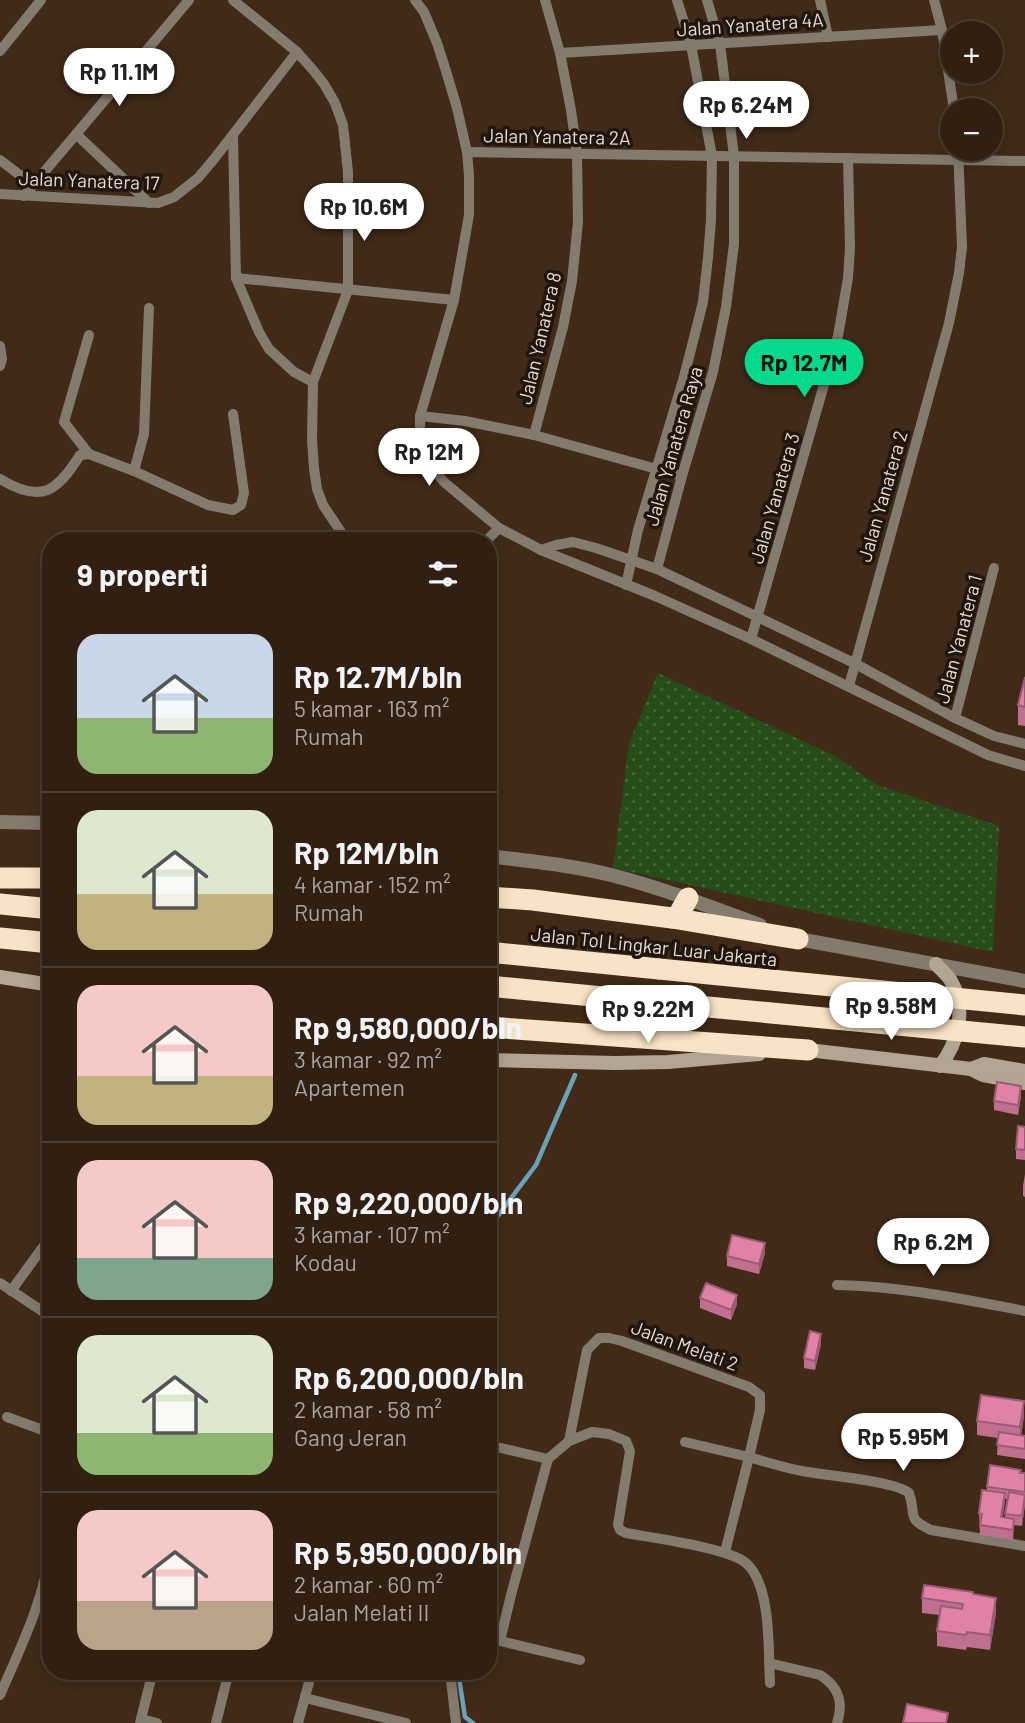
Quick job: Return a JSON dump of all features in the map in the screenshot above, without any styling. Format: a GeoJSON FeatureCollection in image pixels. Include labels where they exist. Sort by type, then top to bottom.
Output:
{"type":"FeatureCollection","features":[{"type":"Feature","properties":{"kind":"highway"},"geometry":{"type":"LineString","coordinates":[[0,878],[42,878]]}},
{"type":"Feature","properties":{"kind":"highway"},"geometry":{"type":"LineString","coordinates":[[497,898],[672,918],[798,939]]}},
{"type":"Feature","properties":{"kind":"highway"},"geometry":{"type":"LineString","coordinates":[[672,918],[679,914],[688,898]]}},
{"type":"Feature","properties":{"kind":"highway"},"geometry":{"type":"LineString","coordinates":[[0,904],[42,908]]}},
{"type":"Feature","properties":{"kind":"highway"},"geometry":{"type":"LineString","coordinates":[[4,938],[42,944]]}},
{"type":"Feature","properties":{"kind":"highway","name":"Jalan Tol Lingkar Luar Jakarta"},"geometry":{"type":"LineString","coordinates":[[497,953],[1025,1004]]}},
{"type":"Feature","properties":{"kind":"highway"},"geometry":{"type":"LineString","coordinates":[[497,987],[1025,1037]]}},
{"type":"Feature","properties":{"kind":"highway"},"geometry":{"type":"LineString","coordinates":[[497,1028],[808,1050]]}},
{"type":"Feature","properties":{"kind":"main road"},"geometry":{"type":"LineString","coordinates":[[936,964],[950,980],[959,1009],[956,1040],[940,1066]]}},
{"type":"Feature","properties":{"kind":"main road"},"geometry":{"type":"LineString","coordinates":[[0,977],[42,984]]}},
{"type":"Feature","properties":{"kind":"main road"},"geometry":{"type":"LineString","coordinates":[[497,1060],[655,1062],[808,1050],[971,1069],[983,1075],[992,1071],[1022,1076]]}},
{"type":"Feature","properties":{"kind":"street"},"geometry":{"type":"LineString","coordinates":[[0,51],[41,0]]}},
{"type":"Feature","properties":{"kind":"street"},"geometry":{"type":"LineString","coordinates":[[24,195],[189,0]]}},
{"type":"Feature","properties":{"kind":"street"},"geometry":{"type":"LineString","coordinates":[[233,0],[297,52],[324,83],[343,125],[348,172],[348,290],[313,382],[312,440],[317,489],[323,505],[341,532]]}},
{"type":"Feature","properties":{"kind":"street"},"geometry":{"type":"LineString","coordinates":[[415,0],[424,12],[437,43],[457,108],[469,175],[469,215],[454,300],[420,416],[419,439],[432,468],[444,482],[499,528],[541,550],[655,596],[751,639],[988,755],[1025,766]]}},
{"type":"Feature","properties":{"kind":"street","name":"Jalan Yanatera 8"},"geometry":{"type":"LineString","coordinates":[[534,435],[563,327],[572,281],[578,222],[577,154],[571,110],[560,54],[545,0]]}},
{"type":"Feature","properties":{"kind":"street","name":"Jalan Yanatera Raya"},"geometry":{"type":"LineString","coordinates":[[626,585],[655,469],[684,377],[703,302],[711,220],[712,156],[691,46],[677,0]]}},
{"type":"Feature","properties":{"kind":"street","name":"Jalan Yanatera Raya"},"geometry":{"type":"LineString","coordinates":[[657,569],[713,372],[726,307],[734,244],[734,156],[720,44],[707,0]]}},
{"type":"Feature","properties":{"kind":"street"},"geometry":{"type":"LineString","coordinates":[[820,0],[828,37]]}},
{"type":"Feature","properties":{"kind":"street"},"geometry":{"type":"LineString","coordinates":[[934,0],[940,22]]}},
{"type":"Feature","properties":{"kind":"street","name":"Jalan Yanatera 4A"},"geometry":{"type":"LineString","coordinates":[[560,54],[940,30]]}},
{"type":"Feature","properties":{"kind":"street","name":"Jalan Yanatera 17"},"geometry":{"type":"LineString","coordinates":[[0,194],[149,203],[158,203],[174,197],[185,190],[214,159],[297,52]]}},
{"type":"Feature","properties":{"kind":"street"},"geometry":{"type":"LineString","coordinates":[[76,134],[149,203]]}},
{"type":"Feature","properties":{"kind":"street"},"geometry":{"type":"LineString","coordinates":[[233,136],[236,278],[269,349],[294,372],[313,382]]}},
{"type":"Feature","properties":{"kind":"street","name":"Jalan Yanatera 2A"},"geometry":{"type":"LineString","coordinates":[[467,152],[848,158],[940,155]]}},
{"type":"Feature","properties":{"kind":"street","name":"Jalan Yanatera 3"},"geometry":{"type":"LineString","coordinates":[[751,639],[838,336],[850,248],[848,158]]}},
{"type":"Feature","properties":{"kind":"street","name":"Jalan Yanatera 2A"},"geometry":{"type":"LineString","coordinates":[[1003,159],[1025,161]]}},
{"type":"Feature","properties":{"kind":"street"},"geometry":{"type":"LineString","coordinates":[[0,160],[33,185]]}},
{"type":"Feature","properties":{"kind":"street","name":"Jalan Yanatera 2"},"geometry":{"type":"LineString","coordinates":[[849,686],[949,323],[962,247],[959,161]]}},
{"type":"Feature","properties":{"kind":"street"},"geometry":{"type":"LineString","coordinates":[[236,278],[454,300]]}},
{"type":"Feature","properties":{"kind":"street"},"geometry":{"type":"LineString","coordinates":[[134,471],[144,434],[149,307]]}},
{"type":"Feature","properties":{"kind":"street"},"geometry":{"type":"LineString","coordinates":[[89,335],[64,422],[89,454]]}},
{"type":"Feature","properties":{"kind":"street"},"geometry":{"type":"LineString","coordinates":[[0,346],[0,366]]}},
{"type":"Feature","properties":{"kind":"street"},"geometry":{"type":"LineString","coordinates":[[2,484],[26,492],[49,491],[66,477],[80,455],[89,454],[134,471],[208,505],[233,510],[241,505],[244,493],[233,414]]}},
{"type":"Feature","properties":{"kind":"street"},"geometry":{"type":"LineString","coordinates":[[420,416],[465,421],[534,435],[682,476]]}},
{"type":"Feature","properties":{"kind":"street"},"geometry":{"type":"LineString","coordinates":[[495,532],[499,528]]}},
{"type":"Feature","properties":{"kind":"street"},"geometry":{"type":"LineString","coordinates":[[541,550],[573,542],[657,569],[854,663],[955,719],[994,736],[1025,744]]}},
{"type":"Feature","properties":{"kind":"street","name":"Jalan Yanatera 1"},"geometry":{"type":"LineString","coordinates":[[955,719],[994,568]]}},
{"type":"Feature","properties":{"kind":"street"},"geometry":{"type":"LineString","coordinates":[[0,822],[42,823]]}},
{"type":"Feature","properties":{"kind":"street"},"geometry":{"type":"LineString","coordinates":[[497,857],[556,864],[611,875],[688,898],[798,939],[1020,980]]}},
{"type":"Feature","properties":{"kind":"street"},"geometry":{"type":"LineString","coordinates":[[11,1291],[42,1248]]}},
{"type":"Feature","properties":{"kind":"street"},"geometry":{"type":"LineString","coordinates":[[0,1283],[42,1311]]}},
{"type":"Feature","properties":{"kind":"street"},"geometry":{"type":"LineString","coordinates":[[837,1285],[920,1291],[1025,1311]]}},
{"type":"Feature","properties":{"kind":"street","name":"Jalan Melati 2"},"geometry":{"type":"LineString","coordinates":[[569,1441],[587,1350],[599,1338],[609,1338],[749,1387],[760,1395],[760,1410],[749,1457]]}},
{"type":"Feature","properties":{"kind":"street"},"geometry":{"type":"LineString","coordinates":[[7,1418],[42,1430]]}},
{"type":"Feature","properties":{"kind":"street"},"geometry":{"type":"LineString","coordinates":[[500,1640],[548,1459],[569,1441],[592,1432],[609,1434],[626,1441],[630,1451],[618,1525],[620,1530],[725,1552],[745,1562],[755,1574],[768,1622],[770,1683]]}},
{"type":"Feature","properties":{"kind":"street"},"geometry":{"type":"LineString","coordinates":[[685,1442],[809,1473],[901,1488],[909,1493],[914,1519],[931,1530],[1025,1546]]}},
{"type":"Feature","properties":{"kind":"street"},"geometry":{"type":"LineString","coordinates":[[497,1447],[548,1459]]}},
{"type":"Feature","properties":{"kind":"street"},"geometry":{"type":"LineString","coordinates":[[725,1552],[749,1457]]}},
{"type":"Feature","properties":{"kind":"street"},"geometry":{"type":"LineString","coordinates":[[0,1695],[42,1591]]}},
{"type":"Feature","properties":{"kind":"street"},"geometry":{"type":"LineString","coordinates":[[497,1639],[580,1660]]}},
{"type":"Feature","properties":{"kind":"street"},"geometry":{"type":"LineString","coordinates":[[769,1663],[825,1678],[833,1685],[840,1700],[838,1723]]}},
{"type":"Feature","properties":{"kind":"street"},"geometry":{"type":"LineString","coordinates":[[151,1680],[141,1721],[157,1723]]}},
{"type":"Feature","properties":{"kind":"street"},"geometry":{"type":"LineString","coordinates":[[216,1723],[227,1680]]}},
{"type":"Feature","properties":{"kind":"street"},"geometry":{"type":"LineString","coordinates":[[298,1723],[310,1680]]}},
{"type":"Feature","properties":{"kind":"street"},"geometry":{"type":"LineString","coordinates":[[451,1680],[456,1723]]}},
{"type":"Feature","properties":{"kind":"street"},"geometry":{"type":"LineString","coordinates":[[305,1698],[406,1723]]}},
{"type":"Feature","properties":{"kind":"green space"},"geometry":{"type":"Polygon","coordinates":[[[658,673],[835,756],[877,785],[999,826],[993,952],[613,868],[629,743],[658,673]]]}},
{"type":"Feature","properties":{"kind":"building"},"geometry":{"type":"Polygon","coordinates":[[[1025,677],[1025,707],[1018,705],[1025,677]]]}},
{"type":"Feature","properties":{"kind":"building"},"geometry":{"type":"Polygon","coordinates":[[[997,1082],[1021,1086],[1018,1105],[994,1101],[997,1082]]]}},
{"type":"Feature","properties":{"kind":"building"},"geometry":{"type":"Polygon","coordinates":[[[1018,1126],[1025,1127],[1025,1150],[1016,1149],[1018,1126]]]}},
{"type":"Feature","properties":{"kind":"building"},"geometry":{"type":"Polygon","coordinates":[[[732,1235],[765,1243],[759,1264],[727,1256],[732,1235]]]}},
{"type":"Feature","properties":{"kind":"building"},"geometry":{"type":"Polygon","coordinates":[[[706,1283],[737,1295],[731,1310],[700,1298],[706,1283]]]}},
{"type":"Feature","properties":{"kind":"building"},"geometry":{"type":"Polygon","coordinates":[[[810,1331],[821,1334],[815,1361],[804,1358],[810,1331]]]}},
{"type":"Feature","properties":{"kind":"building"},"geometry":{"type":"Polygon","coordinates":[[[981,1395],[1024,1401],[1020,1427],[977,1421],[981,1395]]]}},
{"type":"Feature","properties":{"kind":"building"},"geometry":{"type":"Polygon","coordinates":[[[999,1432],[1025,1436],[1025,1449],[997,1445],[999,1432]]]}},
{"type":"Feature","properties":{"kind":"building"},"geometry":{"type":"Polygon","coordinates":[[[990,1465],[1025,1473],[1025,1492],[987,1487],[990,1465]]]}},
{"type":"Feature","properties":{"kind":"building"},"geometry":{"type":"Polygon","coordinates":[[[982,1490],[1005,1493],[1001,1517],[1014,1519],[1013,1530],[980,1525],[982,1490]]]}},
{"type":"Feature","properties":{"kind":"building"},"geometry":{"type":"Polygon","coordinates":[[[1009,1492],[1025,1495],[1022,1516],[1005,1514],[1009,1492]]]}},
{"type":"Feature","properties":{"kind":"building"},"geometry":{"type":"Polygon","coordinates":[[[924,1585],[996,1598],[990,1635],[937,1631],[941,1606],[962,1609],[963,1604],[922,1598],[924,1585]]]}},
{"type":"Feature","properties":{"kind":"building"},"geometry":{"type":"Polygon","coordinates":[[[907,1704],[948,1713],[946,1723],[903,1723],[907,1704]]]}},
{"type":"Feature","properties":{"kind":"waterway"},"geometry":{"type":"LineString","coordinates":[[497,1217],[536,1165],[575,1075]]}},
{"type":"Feature","properties":{"kind":"waterway"},"geometry":{"type":"LineString","coordinates":[[459,1680],[465,1717],[473,1723]]}}]}
